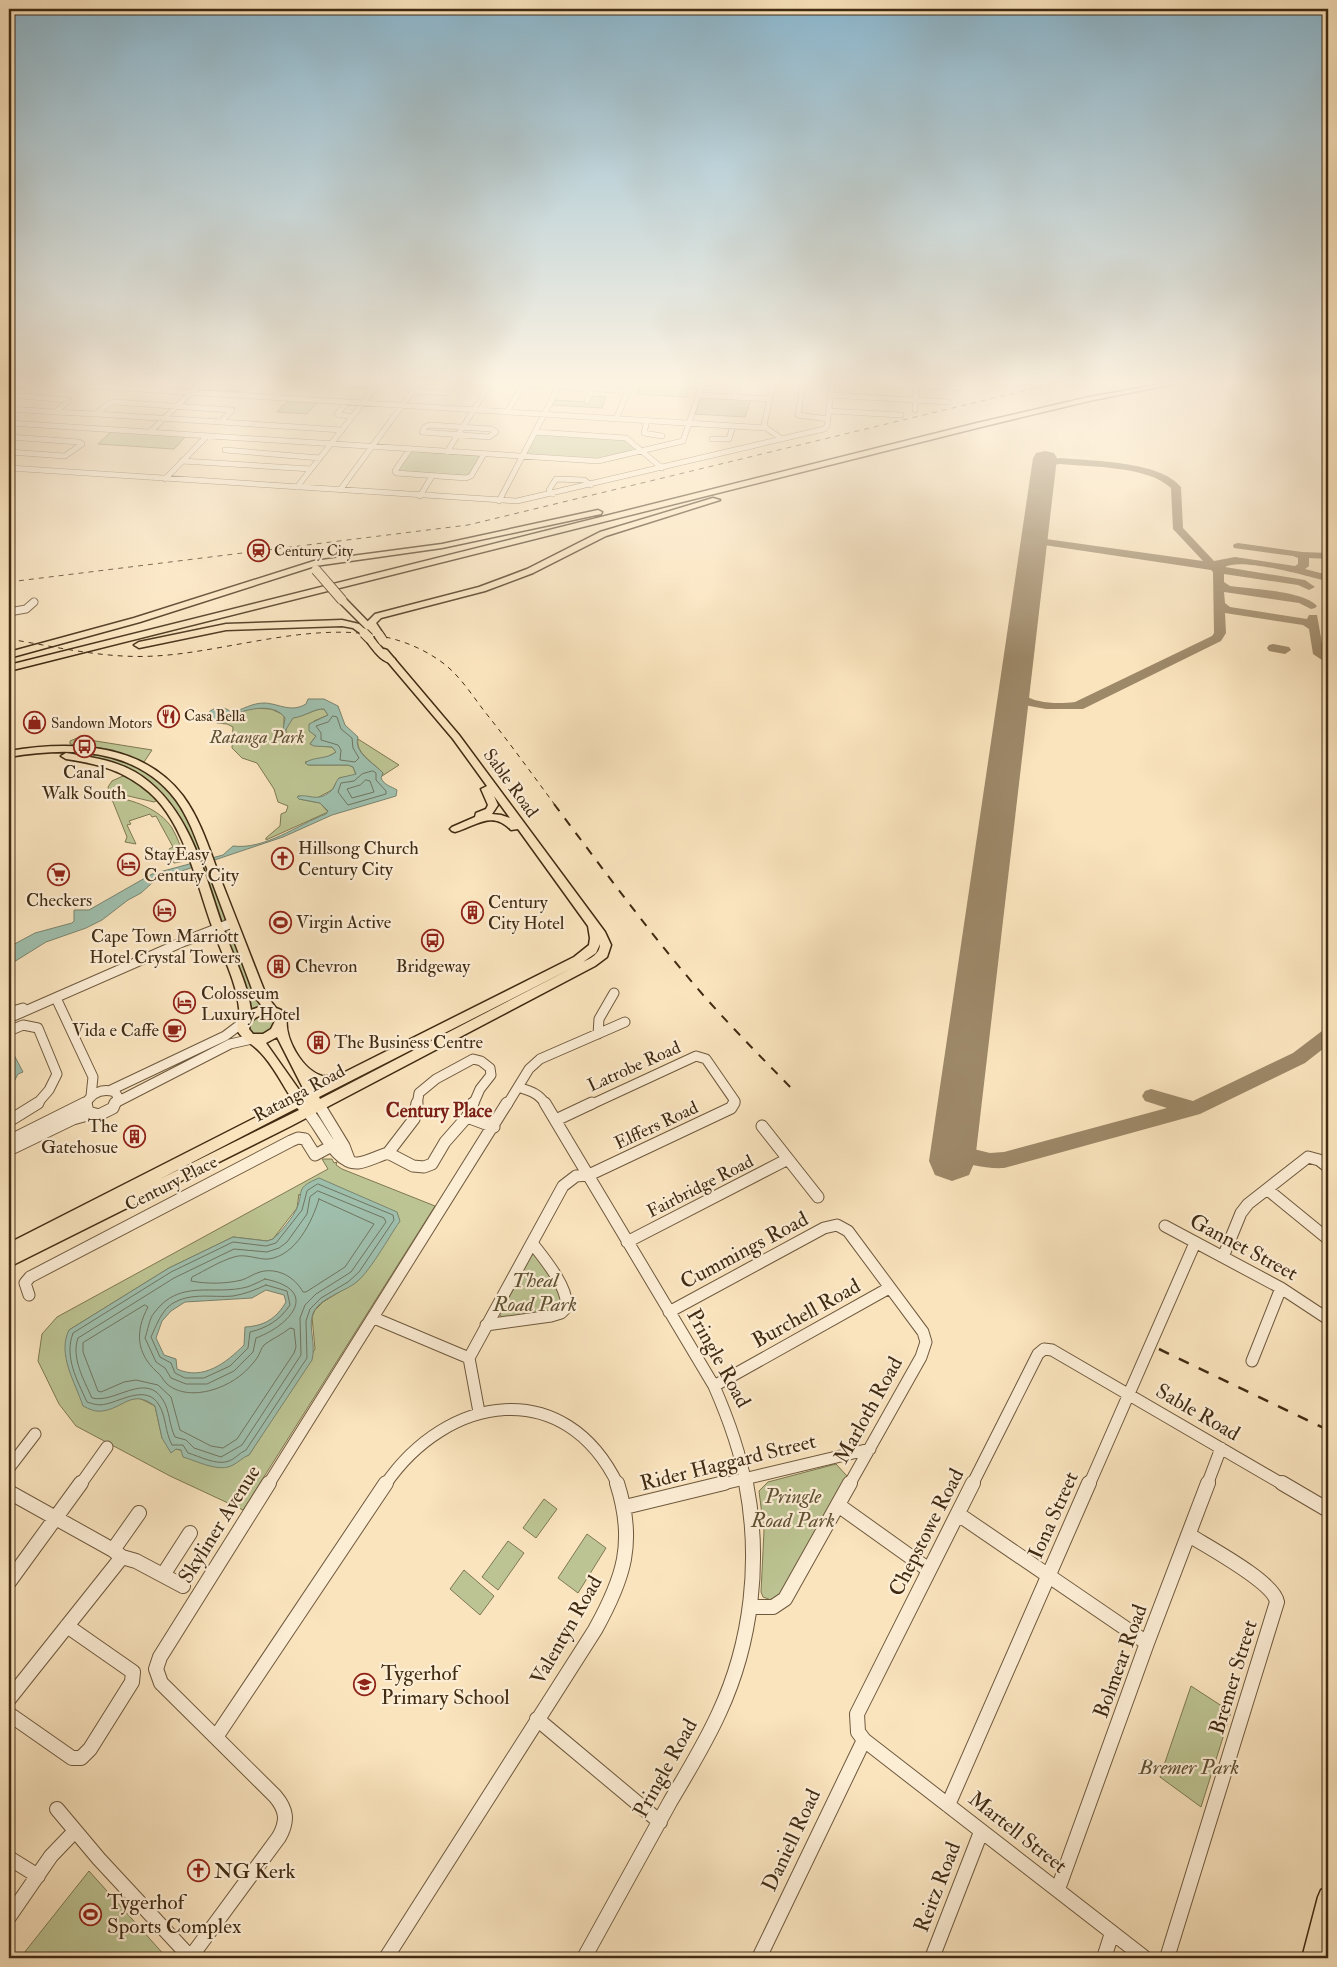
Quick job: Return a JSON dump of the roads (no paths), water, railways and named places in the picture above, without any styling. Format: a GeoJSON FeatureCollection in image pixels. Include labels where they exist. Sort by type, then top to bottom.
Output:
{"type":"FeatureCollection","features":[{"type":"Feature","properties":{"kind":"highway"},"geometry":{"type":"LineString","coordinates":[[9,660],[753,476]]}},
{"type":"Feature","properties":{"kind":"highway"},"geometry":{"type":"LineString","coordinates":[[9,668],[777,476]]}},
{"type":"Feature","properties":{"kind":"highway"},"geometry":{"type":"LineString","coordinates":[[9,675],[802,476]]}},
{"type":"Feature","properties":{"kind":"highway"},"geometry":{"type":"LineString","coordinates":[[395,664],[384,656],[375,638],[371,622],[378,616],[482,589],[530,571],[602,534],[747,490]]}},
{"type":"Feature","properties":{"kind":"highway"},"geometry":{"type":"LineString","coordinates":[[9,655],[137,620],[313,567],[442,546],[664,498]]}},
{"type":"Feature","properties":{"kind":"highway"},"geometry":{"type":"LineString","coordinates":[[124,646],[226,627],[300,623],[402,609]]}},
{"type":"Feature","properties":{"kind":"highway"},"geometry":{"type":"LineString","coordinates":[[300,623],[347,624],[358,627],[375,638]]}},
{"type":"Feature","properties":{"kind":"main road","name":"Sable Road"},"geometry":{"type":"LineString","coordinates":[[313,567],[394,657],[395,664],[474,761],[592,924],[604,936],[606,943],[598,951]]}},
{"type":"Feature","properties":{"kind":"main road"},"geometry":{"type":"LineString","coordinates":[[9,754],[54,749],[114,754],[148,769],[178,796],[190,816],[209,860],[261,997],[271,1010],[280,1016],[282,1022],[280,1027],[271,1036],[253,1039]]}},
{"type":"Feature","properties":{"kind":"main road"},"geometry":{"type":"LineString","coordinates":[[9,761],[45,756],[61,756],[92,759],[115,765],[143,781],[157,793],[178,821]]}},
{"type":"Feature","properties":{"kind":"main road"},"geometry":{"type":"LineString","coordinates":[[474,761],[474,771],[490,795],[494,805],[486,812],[454,826],[495,816],[506,818],[536,857],[554,871]]}},
{"type":"Feature","properties":{"kind":"main road"},"geometry":{"type":"LineString","coordinates":[[178,796],[172,802],[178,821],[242,989],[245,1002],[243,1032],[266,1050],[310,1103]]}},
{"type":"Feature","properties":{"kind":"main road","name":"Ratanga Road"},"geometry":{"type":"LineString","coordinates":[[9,1261],[310,1103],[360,1070],[445,1025],[598,951]]}},
{"type":"Feature","properties":{"kind":"main road","name":"Ratanga Road"},"geometry":{"type":"LineString","coordinates":[[9,1250],[310,1103],[590,963],[598,951]]}},
{"type":"Feature","properties":{"kind":"main road"},"geometry":{"type":"LineString","coordinates":[[245,1020],[257,1011],[271,1010]]}},
{"type":"Feature","properties":{"kind":"main road"},"geometry":{"type":"LineString","coordinates":[[280,1027],[283,1038],[295,1060],[310,1103]]}},
{"type":"Feature","properties":{"kind":"main road"},"geometry":{"type":"LineString","coordinates":[[295,1060],[309,1075],[321,1081],[334,1081],[360,1070]]}},
{"type":"Feature","properties":{"kind":"main road"},"geometry":{"type":"LineString","coordinates":[[1319,1953],[1328,1897]]}},
{"type":"Feature","properties":{"kind":"street"},"geometry":{"type":"LineString","coordinates":[[120,476],[520,501],[629,476]]}},
{"type":"Feature","properties":{"kind":"street"},"geometry":{"type":"LineString","coordinates":[[165,479],[168,476]]}},
{"type":"Feature","properties":{"kind":"street"},"geometry":{"type":"LineString","coordinates":[[296,487],[305,476]]}},
{"type":"Feature","properties":{"kind":"street"},"geometry":{"type":"LineString","coordinates":[[340,490],[351,476]]}},
{"type":"Feature","properties":{"kind":"street"},"geometry":{"type":"LineString","coordinates":[[420,496],[432,476],[470,476]]}},
{"type":"Feature","properties":{"kind":"street"},"geometry":{"type":"LineString","coordinates":[[499,501],[512,476]]}},
{"type":"Feature","properties":{"kind":"street"},"geometry":{"type":"LineString","coordinates":[[553,494],[549,490],[556,479],[584,480],[591,485]]}},
{"type":"Feature","properties":{"kind":"street"},"geometry":{"type":"LineString","coordinates":[[9,612],[26,608],[34,602]]}},
{"type":"Feature","properties":{"kind":"street"},"geometry":{"type":"LineString","coordinates":[[20,1026],[12,1013],[42,1004],[232,923]]}},
{"type":"Feature","properties":{"kind":"street"},"geometry":{"type":"LineString","coordinates":[[598,1034],[599,1019],[614,993]]}},
{"type":"Feature","properties":{"kind":"street"},"geometry":{"type":"LineString","coordinates":[[56,998],[93,1077],[117,1094],[117,1102]]}},
{"type":"Feature","properties":{"kind":"street"},"geometry":{"type":"LineString","coordinates":[[9,1141],[89,1099],[99,1091],[110,1090],[225,1036],[245,1020]]}},
{"type":"Feature","properties":{"kind":"street","name":"Skyliner Avenue"},"geometry":{"type":"LineString","coordinates":[[191,1958],[279,1837],[286,1824],[287,1815],[284,1806],[275,1796],[161,1683],[157,1675],[157,1665],[160,1657],[529,1069],[540,1059],[625,1022]]}},
{"type":"Feature","properties":{"kind":"street"},"geometry":{"type":"LineString","coordinates":[[9,1031],[20,1026],[33,1025],[38,1028],[57,1074],[40,1103],[31,1110],[9,1121]]}},
{"type":"Feature","properties":{"kind":"street"},"geometry":{"type":"LineString","coordinates":[[9,1150],[73,1119],[91,1114],[106,1113],[117,1102],[230,1044],[253,1039]]}},
{"type":"Feature","properties":{"kind":"street","name":"Latrobe Road"},"geometry":{"type":"LineString","coordinates":[[556,1120],[696,1056],[706,1059],[735,1103]]}},
{"type":"Feature","properties":{"kind":"street"},"geometry":{"type":"LineString","coordinates":[[310,1103],[314,1118],[337,1143],[339,1157],[357,1163],[388,1153],[392,1145],[411,1125],[414,1119],[417,1096],[436,1079],[474,1059],[484,1063],[492,1072],[478,1092],[467,1117],[445,1142],[430,1165],[424,1167],[413,1166],[394,1158],[388,1153]]}},
{"type":"Feature","properties":{"kind":"street"},"geometry":{"type":"LineString","coordinates":[[91,1114],[86,1109],[93,1077]]}},
{"type":"Feature","properties":{"kind":"street","name":"Pringle Road"},"geometry":{"type":"LineString","coordinates":[[518,1088],[538,1094],[556,1120],[714,1386],[727,1411],[747,1477],[754,1539],[754,1569],[750,1607],[742,1648],[726,1697],[660,1822],[584,1958]]}},
{"type":"Feature","properties":{"kind":"street","name":"Elffers Road"},"geometry":{"type":"LineString","coordinates":[[589,1175],[730,1108],[735,1103]]}},
{"type":"Feature","properties":{"kind":"street"},"geometry":{"type":"LineString","coordinates":[[467,1117],[494,1127]]}},
{"type":"Feature","properties":{"kind":"street"},"geometry":{"type":"LineString","coordinates":[[762,1126],[818,1197]]}},
{"type":"Feature","properties":{"kind":"street","name":"Century Place"},"geometry":{"type":"LineString","coordinates":[[28,1295],[25,1282],[30,1277],[291,1141],[298,1138],[305,1139],[315,1155],[337,1143]]}},
{"type":"Feature","properties":{"kind":"street"},"geometry":{"type":"LineString","coordinates":[[1223,1257],[1241,1213],[1254,1199],[1268,1190],[1305,1158],[1313,1158],[1328,1166]]}},
{"type":"Feature","properties":{"kind":"street","name":"Fairbridge Road"},"geometry":{"type":"LineString","coordinates":[[627,1242],[788,1159]]}},
{"type":"Feature","properties":{"kind":"street"},"geometry":{"type":"LineString","coordinates":[[479,1412],[469,1358],[563,1186],[576,1176],[589,1175]]}},
{"type":"Feature","properties":{"kind":"street"},"geometry":{"type":"LineString","coordinates":[[1268,1190],[1328,1239]]}},
{"type":"Feature","properties":{"kind":"street","name":"Cummings Road"},"geometry":{"type":"LineString","coordinates":[[669,1312],[824,1228],[837,1225],[848,1231],[889,1288]]}},
{"type":"Feature","properties":{"kind":"street","name":"Gannet Street"},"geometry":{"type":"LineString","coordinates":[[1165,1226],[1281,1288],[1328,1319]]}},
{"type":"Feature","properties":{"kind":"street"},"geometry":{"type":"LineString","coordinates":[[486,1326],[551,1316],[566,1308],[567,1299],[564,1292],[532,1243]]}},
{"type":"Feature","properties":{"kind":"street","name":"Iona Street"},"geometry":{"type":"LineString","coordinates":[[948,1804],[1195,1243]]}},
{"type":"Feature","properties":{"kind":"street","name":"Burchell Road"},"geometry":{"type":"LineString","coordinates":[[714,1386],[889,1288]]}},
{"type":"Feature","properties":{"kind":"street","name":"Marloth Road"},"geometry":{"type":"LineString","coordinates":[[750,1607],[771,1609],[780,1605],[870,1450],[921,1357],[926,1342],[923,1332],[889,1288]]}},
{"type":"Feature","properties":{"kind":"street"},"geometry":{"type":"LineString","coordinates":[[1252,1361],[1281,1288]]}},
{"type":"Feature","properties":{"kind":"street"},"geometry":{"type":"LineString","coordinates":[[374,1318],[469,1358]]}},
{"type":"Feature","properties":{"kind":"street","name":"Sable Road"},"geometry":{"type":"LineString","coordinates":[[1048,1349],[1328,1510]]}},
{"type":"Feature","properties":{"kind":"street","name":"Chepstowe Road"},"geometry":{"type":"LineString","coordinates":[[864,1740],[858,1732],[857,1714],[1040,1350],[1048,1349]]}},
{"type":"Feature","properties":{"kind":"street","name":"Valentyn Road"},"geometry":{"type":"LineString","coordinates":[[216,1737],[396,1468],[415,1448],[454,1421],[479,1412],[513,1408],[530,1410],[556,1418],[579,1431],[600,1453],[609,1466],[625,1507],[627,1541],[623,1569],[613,1598],[595,1630],[386,1958]]}},
{"type":"Feature","properties":{"kind":"street"},"geometry":{"type":"LineString","coordinates":[[9,1468],[35,1434]]}},
{"type":"Feature","properties":{"kind":"street"},"geometry":{"type":"LineString","coordinates":[[9,1582],[107,1447]]}},
{"type":"Feature","properties":{"kind":"street","name":"Bolmear Road"},"geometry":{"type":"LineString","coordinates":[[1058,1889],[1147,1643],[1221,1448]]}},
{"type":"Feature","properties":{"kind":"street","name":"Rider Haggard Street"},"geometry":{"type":"LineString","coordinates":[[625,1507],[747,1477],[870,1450]]}},
{"type":"Feature","properties":{"kind":"street"},"geometry":{"type":"LineString","coordinates":[[9,1492],[117,1553],[184,1586]]}},
{"type":"Feature","properties":{"kind":"street"},"geometry":{"type":"LineString","coordinates":[[838,1505],[929,1570]]}},
{"type":"Feature","properties":{"kind":"street"},"geometry":{"type":"LineString","coordinates":[[9,1699],[66,1626],[117,1553],[139,1513]]}},
{"type":"Feature","properties":{"kind":"street"},"geometry":{"type":"LineString","coordinates":[[958,1514],[1147,1643]]}},
{"type":"Feature","properties":{"kind":"street"},"geometry":{"type":"LineString","coordinates":[[163,1575],[190,1533]]}},
{"type":"Feature","properties":{"kind":"street","name":"Bremer Street"},"geometry":{"type":"LineString","coordinates":[[1167,1958],[1277,1602],[1276,1596],[1266,1584],[1189,1536]]}},
{"type":"Feature","properties":{"kind":"street"},"geometry":{"type":"LineString","coordinates":[[9,1714],[72,1758],[78,1760],[83,1758],[90,1749],[132,1682],[134,1675],[129,1668],[66,1626]]}},
{"type":"Feature","properties":{"kind":"street"},"geometry":{"type":"LineString","coordinates":[[537,1719],[660,1822]]}},
{"type":"Feature","properties":{"kind":"street","name":"Martell Street"},"geometry":{"type":"LineString","coordinates":[[864,1740],[1145,1958]]}},
{"type":"Feature","properties":{"kind":"street","name":"Daniell Road"},"geometry":{"type":"LineString","coordinates":[[759,1958],[864,1740]]}},
{"type":"Feature","properties":{"kind":"street"},"geometry":{"type":"LineString","coordinates":[[56,1809],[191,1958]]}},
{"type":"Feature","properties":{"kind":"street"},"geometry":{"type":"LineString","coordinates":[[9,1916],[51,1856],[75,1831]]}},
{"type":"Feature","properties":{"kind":"street","name":"Reitz Road"},"geometry":{"type":"LineString","coordinates":[[932,1958],[981,1832]]}},
{"type":"Feature","properties":{"kind":"street"},"geometry":{"type":"LineString","coordinates":[[9,1858],[38,1876]]}},
{"type":"Feature","properties":{"kind":"street"},"geometry":{"type":"LineString","coordinates":[[1104,1958],[1112,1933]]}},
{"type":"Feature","properties":{"kind":"water"},"geometry":{"type":"Polygon","coordinates":[[[308,699],[324,699],[338,706],[345,725],[358,737],[357,743],[361,753],[383,773],[381,778],[384,783],[397,790],[396,796],[332,815],[283,837],[164,877],[152,883],[102,920],[86,928],[46,942],[9,965],[9,947],[35,933],[72,923],[74,921],[74,910],[89,910],[152,874],[223,855],[233,846],[245,846],[269,841],[326,814],[328,811],[320,803],[297,797],[321,797],[332,790],[339,778],[356,774],[353,767],[348,765],[308,765],[305,763],[336,752],[332,747],[310,744],[316,736],[309,731],[309,724],[328,715],[324,709],[293,718],[285,731],[287,734],[282,736],[280,735],[285,718],[280,713],[266,708],[234,714],[217,723],[206,716],[217,708],[224,708],[231,712],[260,703],[290,708],[301,707],[306,704],[308,699]]]}},
{"type":"Feature","properties":{"kind":"water"},"geometry":{"type":"Polygon","coordinates":[[[13,1053],[23,1072],[18,1074],[9,1091],[9,1055],[13,1053]]]}},
{"type":"Feature","properties":{"kind":"water"},"geometry":{"type":"Polygon","coordinates":[[[319,1178],[397,1212],[400,1221],[360,1279],[323,1301],[314,1311],[311,1322],[312,1360],[249,1455],[233,1465],[221,1468],[208,1466],[183,1457],[181,1450],[176,1449],[171,1453],[162,1438],[155,1406],[147,1401],[134,1399],[102,1411],[94,1411],[83,1406],[66,1358],[66,1339],[69,1330],[169,1268],[233,1237],[267,1241],[273,1239],[295,1211],[303,1187],[319,1178]],[[266,1290],[252,1298],[185,1302],[171,1311],[162,1321],[156,1338],[164,1355],[176,1359],[177,1369],[196,1373],[214,1368],[230,1358],[244,1345],[245,1327],[264,1323],[278,1313],[286,1302],[284,1295],[266,1290]]]}},
{"type":"Feature","properties":{"kind":"railway"},"geometry":{"type":"LineString","coordinates":[[9,582],[468,525],[672,476]]}},
{"type":"Feature","properties":{"kind":"railway"},"geometry":{"type":"LineString","coordinates":[[9,639],[82,652],[118,656],[155,656],[302,634],[339,632],[376,635],[410,645],[443,663],[460,680],[555,805]]}},
{"type":"Feature","properties":{"kind":"railway"},"geometry":{"type":"LineString","coordinates":[[554,804],[684,973],[796,1093]]}},
{"type":"Feature","properties":{"kind":"railway"},"geometry":{"type":"LineString","coordinates":[[1159,1349],[1328,1430]]}},
{"type":"Feature","properties":{"kind":"place","name":"Century City"},"geometry":{"type":"Point","coordinates":[258,551]}},
{"type":"Feature","properties":{"kind":"place","name":"Casa Bella"},"geometry":{"type":"Point","coordinates":[168,716]}},
{"type":"Feature","properties":{"kind":"place","name":"Sandown Motors"},"geometry":{"type":"Point","coordinates":[35,723]}},
{"type":"Feature","properties":{"kind":"place","name":"Canal Walk South"},"geometry":{"type":"Point","coordinates":[84,747]}},
{"type":"Feature","properties":{"kind":"place","name":"Hillsong Church Century City"},"geometry":{"type":"Point","coordinates":[282,858]}},
{"type":"Feature","properties":{"kind":"place","name":"StayEasy Century City"},"geometry":{"type":"Point","coordinates":[128,864]}},
{"type":"Feature","properties":{"kind":"place","name":"Checkers"},"geometry":{"type":"Point","coordinates":[59,875]}},
{"type":"Feature","properties":{"kind":"place","name":"Cape Town Marriott Hotel Crystal Towers"},"geometry":{"type":"Point","coordinates":[165,911]}},
{"type":"Feature","properties":{"kind":"place","name":"Century City Hotel"},"geometry":{"type":"Point","coordinates":[472,912]}},
{"type":"Feature","properties":{"kind":"place","name":"Virgin Active"},"geometry":{"type":"Point","coordinates":[280,922]}},
{"type":"Feature","properties":{"kind":"place","name":"Bridgeway"},"geometry":{"type":"Point","coordinates":[433,941]}},
{"type":"Feature","properties":{"kind":"place","name":"Chevron"},"geometry":{"type":"Point","coordinates":[279,966]}},
{"type":"Feature","properties":{"kind":"place","name":"Colosseum Luxury Hotel"},"geometry":{"type":"Point","coordinates":[185,1003]}},
{"type":"Feature","properties":{"kind":"place","name":"Vida e Caffe"},"geometry":{"type":"Point","coordinates":[175,1030]}},
{"type":"Feature","properties":{"kind":"place","name":"The Business Centre"},"geometry":{"type":"Point","coordinates":[318,1042]}},
{"type":"Feature","properties":{"kind":"place","name":"The Gatehosue"},"geometry":{"type":"Point","coordinates":[134,1136]}},
{"type":"Feature","properties":{"kind":"place","name":"Tygerhof Primary School"},"geometry":{"type":"Point","coordinates":[365,1685]}},
{"type":"Feature","properties":{"kind":"place","name":"NG Kerk"},"geometry":{"type":"Point","coordinates":[198,1871]}},
{"type":"Feature","properties":{"kind":"place","name":"Tygerhof Sports Complex"},"geometry":{"type":"Point","coordinates":[91,1914]}},
{"type":"Feature","properties":{"kind":"district","name":"Century Place"},"geometry":{"type":"Point","coordinates":[439,1110]}},
{"type":"Feature","properties":{"kind":"park label","name":"Ratanga Park"},"geometry":{"type":"Point","coordinates":[257,737]}},
{"type":"Feature","properties":{"kind":"park label","name":"Theal Road Park"},"geometry":{"type":"Point","coordinates":[535,1292]}},
{"type":"Feature","properties":{"kind":"park label","name":"Pringle Road Park"},"geometry":{"type":"Point","coordinates":[793,1508]}},
{"type":"Feature","properties":{"kind":"park label","name":"Bremer Park"},"geometry":{"type":"Point","coordinates":[1189,1767]}}]}
